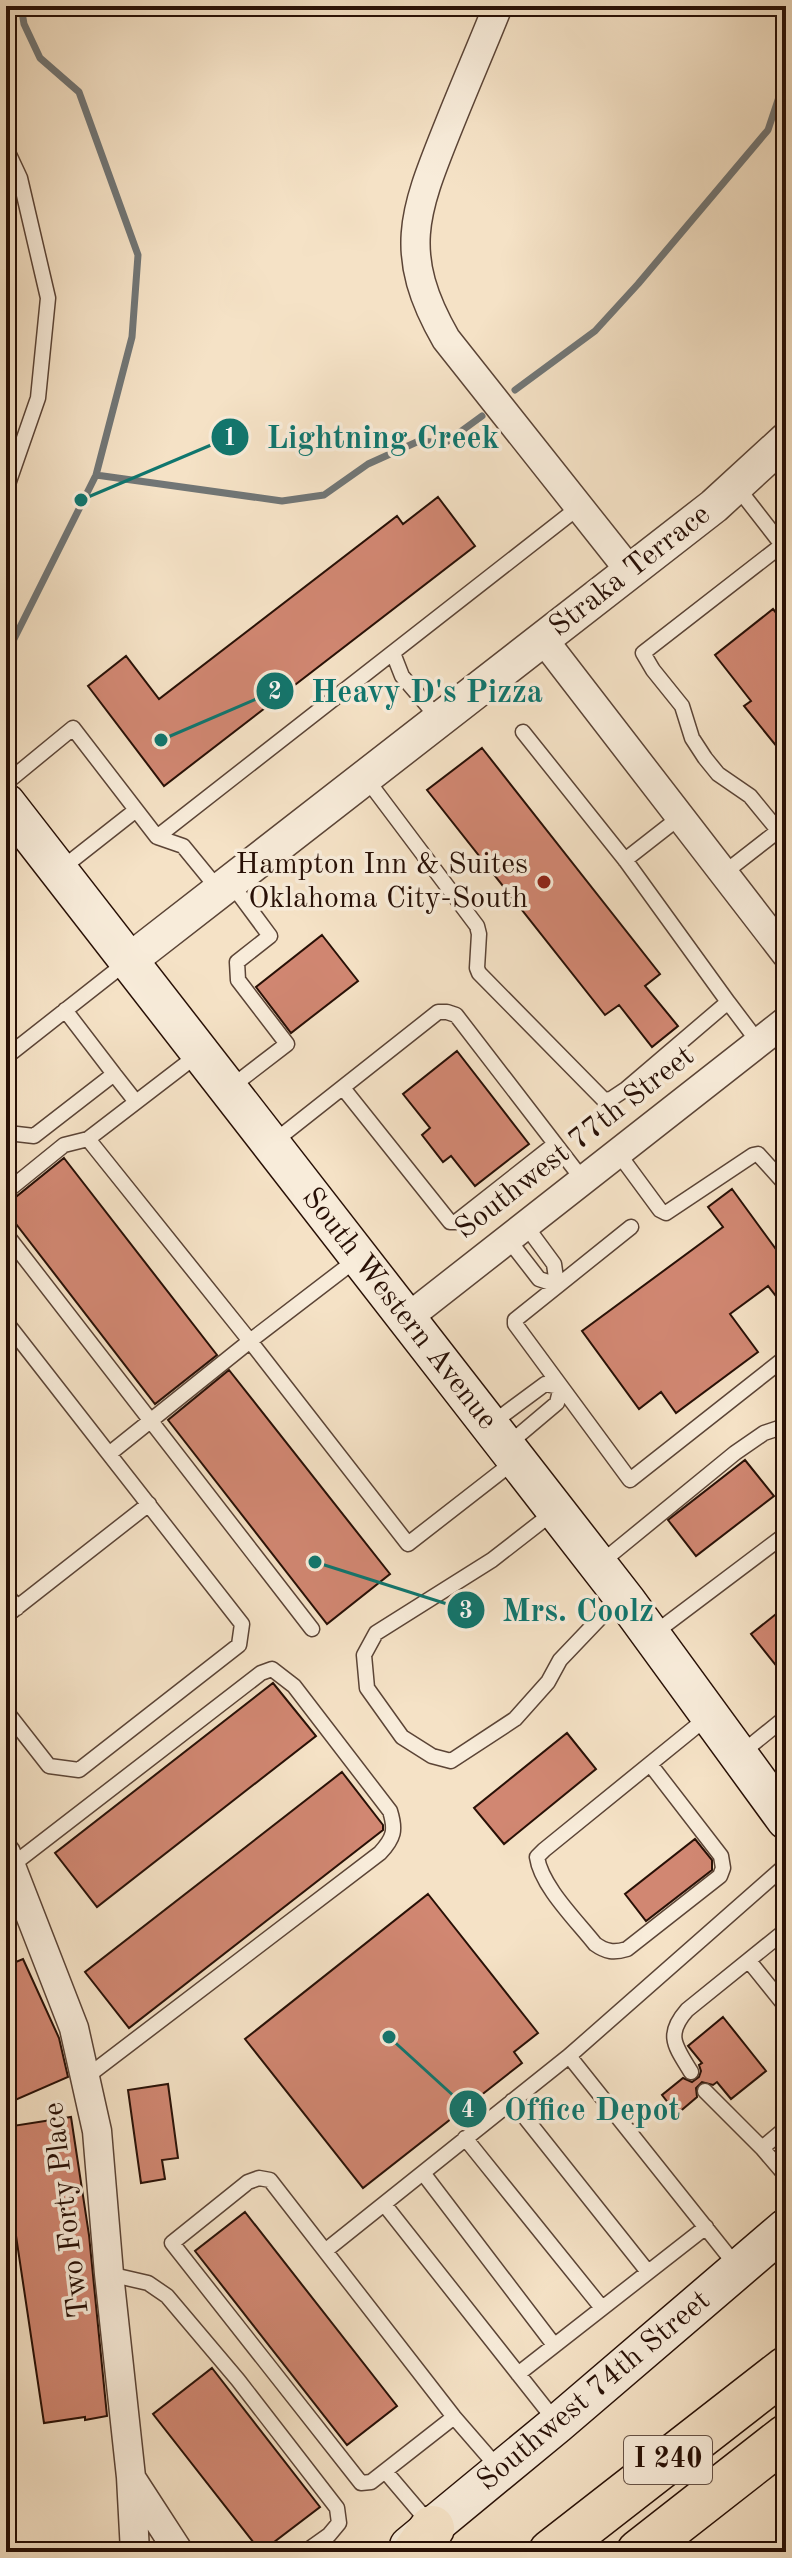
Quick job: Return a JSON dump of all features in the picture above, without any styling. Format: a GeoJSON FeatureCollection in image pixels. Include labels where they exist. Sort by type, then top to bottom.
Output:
{"type":"FeatureCollection","features":[{"type":"Feature","properties":{"kind":"highway","name":"I 240"},"geometry":{"type":"LineString","coordinates":[[551,2552],[786,2369]]}},
{"type":"Feature","properties":{"kind":"highway","name":"I 240"},"geometry":{"type":"LineString","coordinates":[[639,2552],[786,2437]]}},
{"type":"Feature","properties":{"kind":"main road","name":"South Western Avenue"},"geometry":{"type":"LineString","coordinates":[[6,803],[622,1595],[784,1814]]}},
{"type":"Feature","properties":{"kind":"main road","name":"Southwest 74th Street"},"geometry":{"type":"LineString","coordinates":[[416,2544],[786,2228]]}},
{"type":"Feature","properties":{"kind":"street"},"geometry":{"type":"LineString","coordinates":[[498,6],[418,206],[415,251],[420,279],[430,311],[446,339],[630,571]]}},
{"type":"Feature","properties":{"kind":"street","name":"Straka Terrace"},"geometry":{"type":"LineString","coordinates":[[129,961],[737,487],[786,440]]}},
{"type":"Feature","properties":{"kind":"street"},"geometry":{"type":"LineString","coordinates":[[543,639],[786,954]]}},
{"type":"Feature","properties":{"kind":"street","name":"Southwest 77th Street"},"geometry":{"type":"LineString","coordinates":[[406,1319],[786,1021]]}},
{"type":"Feature","properties":{"kind":"street","name":"Two Forty Place"},"geometry":{"type":"LineString","coordinates":[[9,1860],[74,2028],[97,2131],[131,2477],[135,2552]]}},
{"type":"Feature","properties":{"kind":"street","name":"Two Forty Place"},"geometry":{"type":"LineString","coordinates":[[131,2477],[179,2552]]}},
{"type":"Feature","properties":{"kind":"lane"},"geometry":{"type":"LineString","coordinates":[[6,148],[20,178],[48,298],[38,398],[6,490]]}},
{"type":"Feature","properties":{"kind":"lane"},"geometry":{"type":"LineString","coordinates":[[724,873],[782,835],[750,796],[718,774],[705,758],[692,738],[682,706],[643,653],[784,547],[737,487]]}},
{"type":"Feature","properties":{"kind":"lane"},"geometry":{"type":"LineString","coordinates":[[157,837],[579,507]]}},
{"type":"Feature","properties":{"kind":"lane"},"geometry":{"type":"LineString","coordinates":[[393,653],[402,676],[439,719]]}},
{"type":"Feature","properties":{"kind":"lane"},"geometry":{"type":"LineString","coordinates":[[6,783],[73,728],[157,837],[183,846],[270,936],[237,962],[238,980],[287,1044],[228,1089]]}},
{"type":"Feature","properties":{"kind":"lane"},"geometry":{"type":"LineString","coordinates":[[523,732],[625,860],[759,1043]]}},
{"type":"Feature","properties":{"kind":"lane"},"geometry":{"type":"LineString","coordinates":[[365,777],[477,926],[479,973],[604,1100],[626,1089],[728,1002]]}},
{"type":"Feature","properties":{"kind":"lane"},"geometry":{"type":"LineString","coordinates":[[59,871],[136,810]]}},
{"type":"Feature","properties":{"kind":"lane"},"geometry":{"type":"LineString","coordinates":[[625,860],[680,817]]}},
{"type":"Feature","properties":{"kind":"lane"},"geometry":{"type":"LineString","coordinates":[[6,1057],[129,961]]}},
{"type":"Feature","properties":{"kind":"lane"},"geometry":{"type":"LineString","coordinates":[[65,1010],[136,1102]]}},
{"type":"Feature","properties":{"kind":"lane"},"geometry":{"type":"LineString","coordinates":[[271,1144],[438,1012],[447,1012],[456,1015],[583,1180]]}},
{"type":"Feature","properties":{"kind":"lane"},"geometry":{"type":"LineString","coordinates":[[6,1192],[64,1145],[88,1139],[200,1052]]}},
{"type":"Feature","properties":{"kind":"lane"},"geometry":{"type":"LineString","coordinates":[[6,1130],[8,1133],[34,1136],[114,1074]]}},
{"type":"Feature","properties":{"kind":"lane"},"geometry":{"type":"LineString","coordinates":[[343,1088],[450,1222],[456,1222],[555,1144]]}},
{"type":"Feature","properties":{"kind":"lane"},"geometry":{"type":"LineString","coordinates":[[88,1139],[408,1544],[504,1444],[557,1403],[561,1387]]}},
{"type":"Feature","properties":{"kind":"lane"},"geometry":{"type":"LineString","coordinates":[[618,1153],[660,1210],[666,1213],[753,1155],[758,1154],[786,1185]]}},
{"type":"Feature","properties":{"kind":"lane"},"geometry":{"type":"LineString","coordinates":[[631,1227],[515,1320],[630,1480],[786,1357]]}},
{"type":"Feature","properties":{"kind":"lane"},"geometry":{"type":"LineString","coordinates":[[517,1232],[539,1279],[557,1285]]}},
{"type":"Feature","properties":{"kind":"lane"},"geometry":{"type":"LineString","coordinates":[[517,1232],[554,1264],[557,1285]]}},
{"type":"Feature","properties":{"kind":"lane"},"geometry":{"type":"LineString","coordinates":[[6,1234],[312,1629]]}},
{"type":"Feature","properties":{"kind":"lane"},"geometry":{"type":"LineString","coordinates":[[109,1454],[358,1257]]}},
{"type":"Feature","properties":{"kind":"lane"},"geometry":{"type":"LineString","coordinates":[[6,1322],[242,1624],[239,1645],[79,1770],[49,1766],[6,1711]]}},
{"type":"Feature","properties":{"kind":"lane"},"geometry":{"type":"LineString","coordinates":[[504,1444],[545,1384],[561,1387]]}},
{"type":"Feature","properties":{"kind":"lane"},"geometry":{"type":"LineString","coordinates":[[598,1565],[735,1453],[764,1433],[779,1428],[786,1431]]}},
{"type":"Feature","properties":{"kind":"lane"},"geometry":{"type":"LineString","coordinates":[[6,1593],[12,1612],[149,1504]]}},
{"type":"Feature","properties":{"kind":"lane"},"geometry":{"type":"LineString","coordinates":[[556,1510],[492,1560],[376,1633],[364,1655],[367,1688],[402,1737],[432,1756],[451,1761],[515,1719],[548,1682],[560,1660],[622,1595]]}},
{"type":"Feature","properties":{"kind":"lane"},"geometry":{"type":"LineString","coordinates":[[652,1635],[786,1534]]}},
{"type":"Feature","properties":{"kind":"lane"},"geometry":{"type":"LineString","coordinates":[[9,1860],[261,1673],[272,1669],[294,1686],[390,1811],[395,1828],[391,1841],[380,1853],[85,2078]]}},
{"type":"Feature","properties":{"kind":"lane"},"geometry":{"type":"LineString","coordinates":[[650,1764],[721,1856],[723,1868],[720,1876],[627,1949],[605,1951],[595,1944],[546,1882],[537,1857],[709,1715]]}},
{"type":"Feature","properties":{"kind":"lane"},"geometry":{"type":"LineString","coordinates":[[739,1755],[786,1717]]}},
{"type":"Feature","properties":{"kind":"lane"},"geometry":{"type":"LineString","coordinates":[[325,2251],[569,2056],[786,1865]]}},
{"type":"Feature","properties":{"kind":"lane"},"geometry":{"type":"LineString","coordinates":[[691,2072],[678,2051],[673,2034],[678,2021],[687,2010],[786,1930]]}},
{"type":"Feature","properties":{"kind":"lane"},"geometry":{"type":"LineString","coordinates":[[749,1961],[786,2007]]}},
{"type":"Feature","properties":{"kind":"lane"},"geometry":{"type":"LineString","coordinates":[[569,2056],[739,2268]]}},
{"type":"Feature","properties":{"kind":"lane"},"geometry":{"type":"LineString","coordinates":[[705,2091],[786,2176]]}},
{"type":"Feature","properties":{"kind":"lane"},"geometry":{"type":"LineString","coordinates":[[512,2101],[648,2272]]}},
{"type":"Feature","properties":{"kind":"lane"},"geometry":{"type":"LineString","coordinates":[[762,2148],[786,2128]]}},
{"type":"Feature","properties":{"kind":"lane"},"geometry":{"type":"LineString","coordinates":[[465,2138],[602,2308]]}},
{"type":"Feature","properties":{"kind":"lane"},"geometry":{"type":"LineString","coordinates":[[423,2173],[554,2345]]}},
{"type":"Feature","properties":{"kind":"lane"},"geometry":{"type":"LineString","coordinates":[[454,2417],[371,2482],[361,2483],[172,2243],[248,2182],[259,2178],[270,2180],[454,2417],[500,2470]]}},
{"type":"Feature","properties":{"kind":"lane"},"geometry":{"type":"LineString","coordinates":[[384,2204],[557,2424]]}},
{"type":"Feature","properties":{"kind":"lane"},"geometry":{"type":"LineString","coordinates":[[518,2374],[706,2227]]}},
{"type":"Feature","properties":{"kind":"lane"},"geometry":{"type":"LineString","coordinates":[[109,2274],[148,2283],[167,2296],[238,2380],[337,2508],[339,2523],[329,2535],[305,2552]]}},
{"type":"Feature","properties":{"kind":"lane"},"geometry":{"type":"LineString","coordinates":[[385,2471],[416,2544]]}},
{"type":"Feature","properties":{"kind":"building"},"geometry":{"type":"Polygon","coordinates":[[[438,497],[475,546],[164,786],[88,686],[126,656],[159,699],[397,516],[403,524],[438,497]]]}},
{"type":"Feature","properties":{"kind":"building"},"geometry":{"type":"Polygon","coordinates":[[[773,609],[786,625],[786,758],[744,706],[751,701],[715,655],[773,609]]]}},
{"type":"Feature","properties":{"kind":"building","name":"Hampton Inn & Suites Oklahoma City-South"},"geometry":{"type":"Polygon","coordinates":[[[482,748],[660,974],[645,986],[678,1026],[652,1047],[619,1005],[605,1015],[427,790],[482,748]]]}},
{"type":"Feature","properties":{"kind":"building"},"geometry":{"type":"Polygon","coordinates":[[[322,935],[358,981],[291,1033],[256,987],[322,935]]]}},
{"type":"Feature","properties":{"kind":"building"},"geometry":{"type":"Polygon","coordinates":[[[457,1051],[529,1144],[475,1186],[451,1156],[443,1162],[422,1135],[430,1128],[403,1094],[457,1051]]]}},
{"type":"Feature","properties":{"kind":"building"},"geometry":{"type":"Polygon","coordinates":[[[64,1158],[217,1355],[155,1404],[6,1211],[6,1202],[64,1158]]]}},
{"type":"Feature","properties":{"kind":"building"},"geometry":{"type":"Polygon","coordinates":[[[732,1189],[786,1263],[786,1309],[768,1286],[730,1314],[758,1352],[676,1413],[661,1392],[639,1409],[582,1331],[723,1227],[708,1207],[732,1189]]]}},
{"type":"Feature","properties":{"kind":"building"},"geometry":{"type":"Polygon","coordinates":[[[229,1370],[390,1574],[327,1624],[168,1420],[229,1370]]]}},
{"type":"Feature","properties":{"kind":"building"},"geometry":{"type":"Polygon","coordinates":[[[745,1460],[774,1496],[696,1556],[668,1520],[745,1460]]]}},
{"type":"Feature","properties":{"kind":"building"},"geometry":{"type":"Polygon","coordinates":[[[786,1606],[786,1678],[751,1634],[786,1606]]]}},
{"type":"Feature","properties":{"kind":"building"},"geometry":{"type":"Polygon","coordinates":[[[273,1683],[316,1736],[97,1907],[55,1853],[273,1683]]]}},
{"type":"Feature","properties":{"kind":"building"},"geometry":{"type":"Polygon","coordinates":[[[567,1733],[596,1769],[504,1844],[474,1808],[567,1733]]]}},
{"type":"Feature","properties":{"kind":"building"},"geometry":{"type":"Polygon","coordinates":[[[342,1772],[383,1825],[383,1830],[129,2028],[85,1972],[342,1772]]]}},
{"type":"Feature","properties":{"kind":"building"},"geometry":{"type":"Polygon","coordinates":[[[695,1839],[712,1860],[712,1870],[646,1921],[625,1894],[695,1839]]]}},
{"type":"Feature","properties":{"kind":"building"},"geometry":{"type":"Polygon","coordinates":[[[428,1894],[538,2033],[514,2052],[522,2063],[363,2188],[245,2039],[428,1894]]]}},
{"type":"Feature","properties":{"kind":"building"},"geometry":{"type":"Polygon","coordinates":[[[23,1959],[59,2038],[68,2077],[6,2104],[6,1966],[23,1959]]]}},
{"type":"Feature","properties":{"kind":"building"},"geometry":{"type":"Polygon","coordinates":[[[723,2017],[766,2071],[731,2099],[717,2082],[713,2085],[702,2082],[696,2088],[697,2097],[677,2114],[662,2095],[683,2078],[692,2082],[699,2077],[699,2065],[702,2063],[688,2046],[723,2017]]]}},
{"type":"Feature","properties":{"kind":"building"},"geometry":{"type":"Polygon","coordinates":[[[168,2084],[178,2158],[162,2160],[165,2179],[141,2183],[128,2090],[168,2084]]]}},
{"type":"Feature","properties":{"kind":"building"},"geometry":{"type":"Polygon","coordinates":[[[71,2117],[89,2235],[107,2416],[44,2423],[6,2169],[6,2127],[71,2117]]]}},
{"type":"Feature","properties":{"kind":"building"},"geometry":{"type":"Polygon","coordinates":[[[245,2212],[397,2406],[347,2445],[195,2251],[245,2212]]]}},
{"type":"Feature","properties":{"kind":"building"},"geometry":{"type":"Polygon","coordinates":[[[212,2368],[320,2507],[261,2552],[153,2414],[212,2368]]]}},
{"type":"Feature","properties":{"kind":"waterway"},"geometry":{"type":"LineString","coordinates":[[6,655],[96,475],[132,337],[138,255],[79,92],[40,58],[24,24],[21,6]]}},
{"type":"Feature","properties":{"kind":"waterway"},"geometry":{"type":"LineString","coordinates":[[515,390],[595,331],[638,284],[768,130],[786,76]]}},
{"type":"Feature","properties":{"kind":"waterway"},"geometry":{"type":"LineString","coordinates":[[96,475],[282,501],[324,495],[368,464],[419,441],[445,443],[482,416]]}},
{"type":"Feature","properties":{"kind":"place","name":"Lightning Creek"},"geometry":{"type":"Point","coordinates":[81,500]}},
{"type":"Feature","properties":{"kind":"place","name":"Heavy D's Pizza"},"geometry":{"type":"Point","coordinates":[161,740]}},
{"type":"Feature","properties":{"kind":"place","name":"Hampton Inn & Suites Oklahoma City-South"},"geometry":{"type":"Point","coordinates":[544,882]}},
{"type":"Feature","properties":{"kind":"place","name":"Mrs. Coolz"},"geometry":{"type":"Point","coordinates":[315,1562]}},
{"type":"Feature","properties":{"kind":"place","name":"Office Depot"},"geometry":{"type":"Point","coordinates":[389,2037]}}]}
